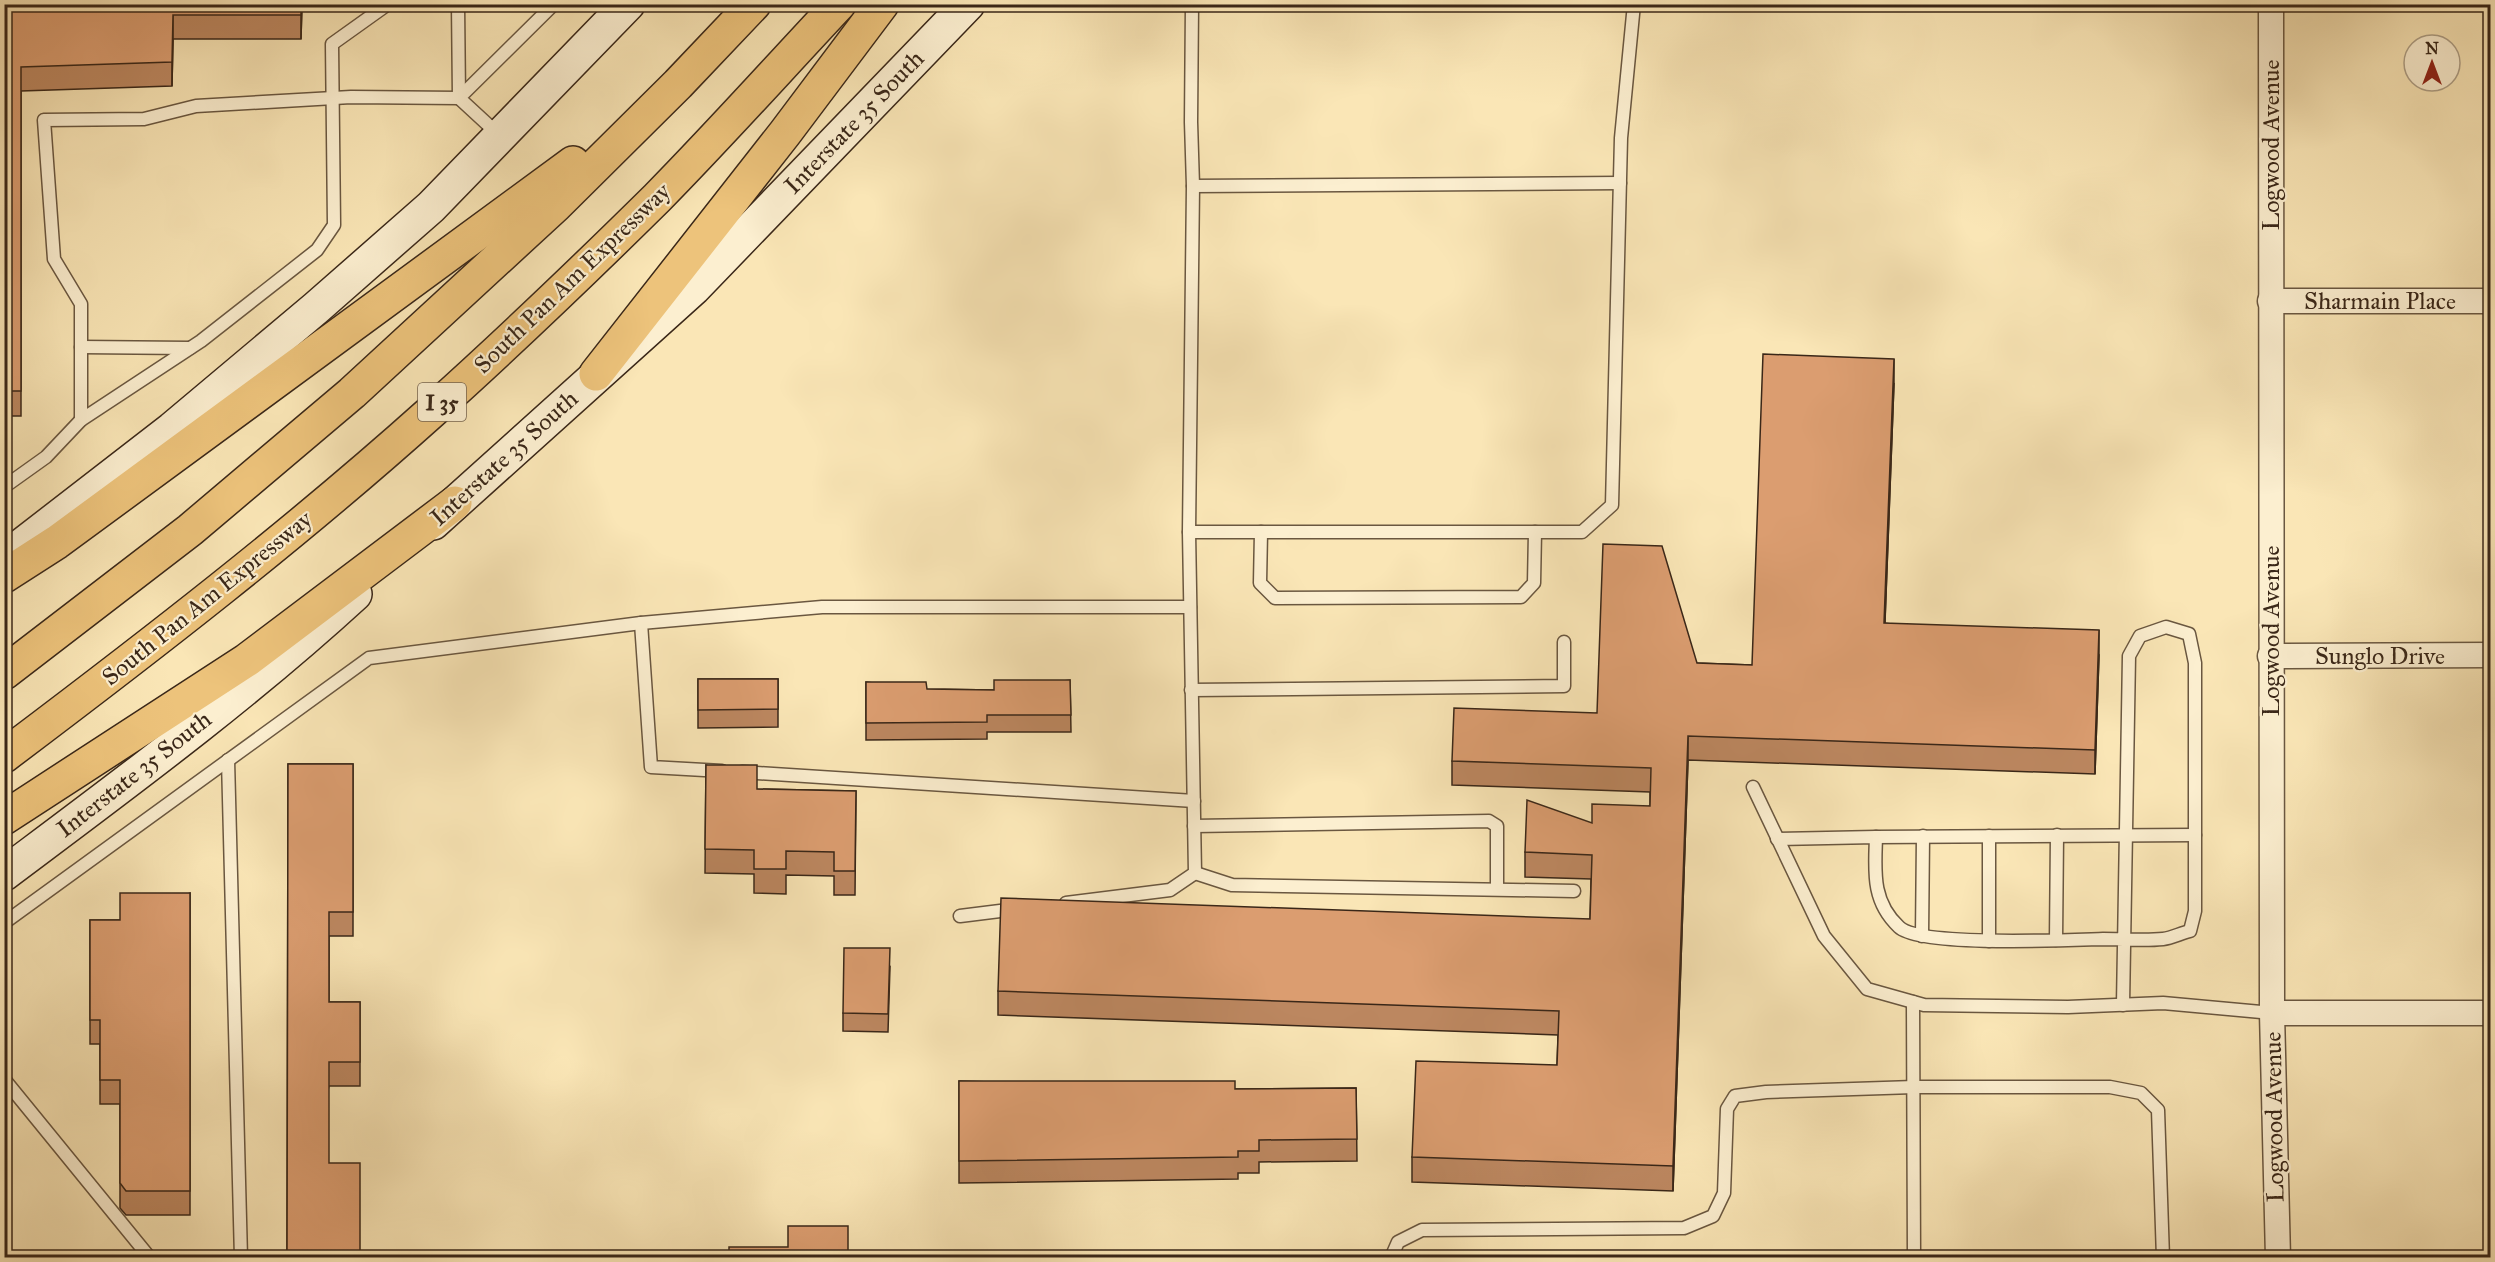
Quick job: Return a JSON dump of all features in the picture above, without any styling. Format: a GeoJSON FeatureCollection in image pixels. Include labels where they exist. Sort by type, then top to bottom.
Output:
{"type":"FeatureCollection","features":[{"type":"Feature","properties":{"kind":"highway"},"geometry":{"type":"LineString","coordinates":[[4,673],[190,530],[352,393],[556,205],[678,84],[754,4]]}},
{"type":"Feature","properties":{"kind":"highway","name":"South Pan Am Expressway"},"geometry":{"type":"LineString","coordinates":[[4,756],[219,592],[431,412],[658,197],[839,4]]}},
{"type":"Feature","properties":{"kind":"highway"},"geometry":{"type":"LineString","coordinates":[[596,374],[785,133],[882,4]]}},
{"type":"Feature","properties":{"kind":"highway"},"geometry":{"type":"LineString","coordinates":[[4,576],[57,542],[504,216],[678,84]]}},
{"type":"Feature","properties":{"kind":"highway"},"geometry":{"type":"LineString","coordinates":[[4,818],[247,660],[455,503]]}},
{"type":"Feature","properties":{"kind":"main road"},"geometry":{"type":"LineString","coordinates":[[4,559],[172,429],[316,308],[431,207],[628,4]]}},
{"type":"Feature","properties":{"kind":"main road","name":"Interstate 35 South"},"geometry":{"type":"LineString","coordinates":[[4,873],[127,781],[309,636],[596,374],[694,288],[968,4]]}},
{"type":"Feature","properties":{"kind":"street","name":"Logwood Avenue"},"geometry":{"type":"LineString","coordinates":[[2271,4],[2270,656],[2272,1013],[2278,1257]]}},
{"type":"Feature","properties":{"kind":"street","name":"Sharmain Place"},"geometry":{"type":"LineString","coordinates":[[2270,301],[2490,301]]}},
{"type":"Feature","properties":{"kind":"street","name":"Sunglo Drive"},"geometry":{"type":"LineString","coordinates":[[2270,656],[2490,655]]}},
{"type":"Feature","properties":{"kind":"street"},"geometry":{"type":"LineString","coordinates":[[2272,1013],[2490,1013]]}},
{"type":"Feature","properties":{"kind":"lane"},"geometry":{"type":"LineString","coordinates":[[4,487],[46,457],[81,420],[190,348],[317,250],[334,225],[332,44],[388,4]]}},
{"type":"Feature","properties":{"kind":"lane"},"geometry":{"type":"LineString","coordinates":[[458,4],[459,98]]}},
{"type":"Feature","properties":{"kind":"lane"},"geometry":{"type":"LineString","coordinates":[[459,98],[554,4]]}},
{"type":"Feature","properties":{"kind":"lane"},"geometry":{"type":"LineString","coordinates":[[1192,4],[1193,186],[1189,532],[1195,873]]}},
{"type":"Feature","properties":{"kind":"lane"},"geometry":{"type":"LineString","coordinates":[[1189,532],[1582,532],[1612,505],[1621,138],[1634,4]]}},
{"type":"Feature","properties":{"kind":"lane"},"geometry":{"type":"LineString","coordinates":[[81,420],[81,304],[54,259],[45,120],[144,119],[196,106],[332,98],[459,98],[501,136]]}},
{"type":"Feature","properties":{"kind":"lane"},"geometry":{"type":"LineString","coordinates":[[1193,186],[1620,183]]}},
{"type":"Feature","properties":{"kind":"lane"},"geometry":{"type":"LineString","coordinates":[[81,346],[190,348]]}},
{"type":"Feature","properties":{"kind":"lane"},"geometry":{"type":"LineString","coordinates":[[1261,532],[1260,583],[1275,598],[1521,597],[1534,583],[1535,532]]}},
{"type":"Feature","properties":{"kind":"lane"},"geometry":{"type":"LineString","coordinates":[[4,923],[369,658],[641,623],[822,607],[1190,607]]}},
{"type":"Feature","properties":{"kind":"lane"},"geometry":{"type":"LineString","coordinates":[[641,623],[651,766],[1194,801]]}},
{"type":"Feature","properties":{"kind":"lane"},"geometry":{"type":"LineString","coordinates":[[1876,837],[1875,882],[1883,905],[1900,928],[1922,936],[1989,941],[2124,939],[2165,939],[2190,931],[2195,911],[2195,663],[2189,634],[2166,627],[2140,636],[2129,656],[2124,939],[2124,1005]]}},
{"type":"Feature","properties":{"kind":"lane"},"geometry":{"type":"LineString","coordinates":[[1191,690],[1564,686],[1564,642]]}},
{"type":"Feature","properties":{"kind":"lane"},"geometry":{"type":"LineString","coordinates":[[228,760],[241,1257]]}},
{"type":"Feature","properties":{"kind":"lane"},"geometry":{"type":"LineString","coordinates":[[1753,787],[1824,936],[1867,989],[1924,1005],[2068,1007],[2163,1003],[2272,1013]]}},
{"type":"Feature","properties":{"kind":"lane"},"geometry":{"type":"LineString","coordinates":[[1194,826],[1489,821],[1497,826],[1497,889]]}},
{"type":"Feature","properties":{"kind":"lane"},"geometry":{"type":"LineString","coordinates":[[2056,940],[2057,835]]}},
{"type":"Feature","properties":{"kind":"lane"},"geometry":{"type":"LineString","coordinates":[[1777,838],[2195,835]]}},
{"type":"Feature","properties":{"kind":"lane"},"geometry":{"type":"LineString","coordinates":[[1922,936],[1923,836]]}},
{"type":"Feature","properties":{"kind":"lane"},"geometry":{"type":"LineString","coordinates":[[1989,836],[1989,941]]}},
{"type":"Feature","properties":{"kind":"lane"},"geometry":{"type":"LineString","coordinates":[[1195,873],[1232,885],[1574,891]]}},
{"type":"Feature","properties":{"kind":"lane"},"geometry":{"type":"LineString","coordinates":[[1053,904],[1170,890],[1195,873]]}},
{"type":"Feature","properties":{"kind":"lane"},"geometry":{"type":"LineString","coordinates":[[960,916],[1030,907]]}},
{"type":"Feature","properties":{"kind":"lane"},"geometry":{"type":"LineString","coordinates":[[1912,1002],[1914,1257]]}},
{"type":"Feature","properties":{"kind":"lane"},"geometry":{"type":"LineString","coordinates":[[4,1079],[150,1257]]}},
{"type":"Feature","properties":{"kind":"lane"},"geometry":{"type":"LineString","coordinates":[[1391,1257],[1398,1242],[1422,1230],[1684,1228],[1713,1216],[1724,1193],[1727,1108],[1735,1096],[1766,1092],[1914,1087],[2110,1087],[2141,1093],[2158,1110],[2163,1257]]}},
{"type":"Feature","properties":{"kind":"building"},"geometry":{"type":"Polygon","coordinates":[[[4,4],[301,4],[301,15],[173,15],[172,62],[21,67],[21,391],[4,391],[4,4]]]}},
{"type":"Feature","properties":{"kind":"building"},"geometry":{"type":"Polygon","coordinates":[[[1763,354],[1894,359],[1884,623],[2099,630],[2095,750],[1688,736],[1673,1166],[1412,1157],[1416,1061],[1557,1065],[1559,1011],[998,991],[1001,898],[1590,919],[1592,855],[1525,852],[1527,800],[1592,823],[1592,804],[1650,806],[1651,768],[1452,761],[1454,708],[1597,713],[1603,544],[1662,546],[1697,663],[1752,665],[1763,354]]]}},
{"type":"Feature","properties":{"kind":"building"},"geometry":{"type":"Polygon","coordinates":[[[698,679],[778,679],[778,709],[698,710],[698,679]]]}},
{"type":"Feature","properties":{"kind":"building"},"geometry":{"type":"Polygon","coordinates":[[[994,680],[1070,680],[1071,715],[987,715],[987,722],[866,723],[866,682],[926,682],[927,689],[994,690],[994,680]]]}},
{"type":"Feature","properties":{"kind":"building"},"geometry":{"type":"Polygon","coordinates":[[[288,764],[353,764],[353,912],[329,912],[329,1002],[360,1002],[360,1062],[329,1062],[329,1163],[360,1163],[360,1257],[287,1257],[288,764]]]}},
{"type":"Feature","properties":{"kind":"building"},"geometry":{"type":"Polygon","coordinates":[[[706,765],[757,765],[757,789],[856,791],[855,871],[834,871],[834,852],[786,851],[786,869],[754,869],[754,850],[705,849],[706,765]]]}},
{"type":"Feature","properties":{"kind":"building"},"geometry":{"type":"Polygon","coordinates":[[[120,893],[190,893],[190,1191],[126,1191],[120,1183],[120,1080],[100,1080],[100,1020],[90,1020],[90,920],[120,920],[120,893]]]}},
{"type":"Feature","properties":{"kind":"building"},"geometry":{"type":"Polygon","coordinates":[[[844,948],[890,948],[888,1014],[843,1013],[844,948]]]}},
{"type":"Feature","properties":{"kind":"building"},"geometry":{"type":"Polygon","coordinates":[[[959,1081],[1235,1081],[1235,1089],[1356,1088],[1357,1139],[1259,1140],[1259,1151],[1238,1151],[1238,1157],[959,1161],[959,1081]]]}},
{"type":"Feature","properties":{"kind":"building"},"geometry":{"type":"Polygon","coordinates":[[[788,1226],[848,1226],[848,1257],[729,1257],[729,1247],[788,1247],[788,1226]]]}},
{"type":"Feature","properties":{"kind":"building"},"geometry":{"type":"Polygon","coordinates":[[[1138,1253],[1219,1253],[1219,1257],[1138,1257],[1138,1253]]]}}]}
